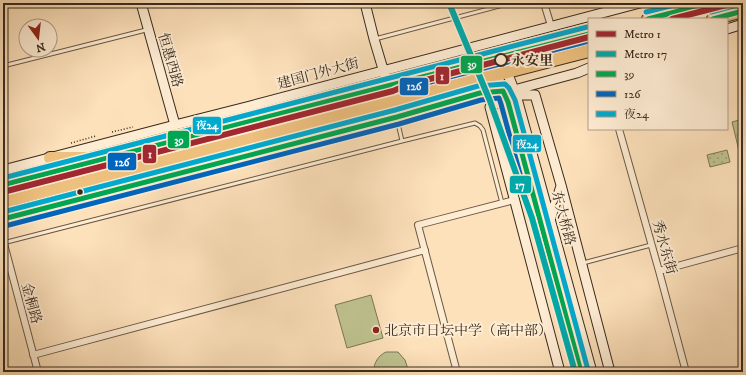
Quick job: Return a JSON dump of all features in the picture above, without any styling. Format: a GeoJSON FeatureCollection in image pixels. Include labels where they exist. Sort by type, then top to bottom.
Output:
{"type":"FeatureCollection","features":[{"type":"Feature","properties":{"kind":"highway"},"geometry":{"type":"LineString","coordinates":[[652,18],[710,3]]}},
{"type":"Feature","properties":{"kind":"highway"},"geometry":{"type":"LineString","coordinates":[[717,18],[743,11]]}},
{"type":"Feature","properties":{"kind":"highway"},"geometry":{"type":"LineString","coordinates":[[3,185],[588,34]]}},
{"type":"Feature","properties":{"kind":"highway"},"geometry":{"type":"LineString","coordinates":[[3,202],[588,51]]}},
{"type":"Feature","properties":{"kind":"highway"},"geometry":{"type":"LineString","coordinates":[[157,178],[192,153]]}},
{"type":"Feature","properties":{"kind":"highway"},"geometry":{"type":"LineString","coordinates":[[50,158],[107,158]]}},
{"type":"Feature","properties":{"kind":"highway"},"geometry":{"type":"LineString","coordinates":[[3,209],[24,214]]}},
{"type":"Feature","properties":{"kind":"street","name":"恒惠西路"},"geometry":{"type":"LineString","coordinates":[[141,3],[175,124]]}},
{"type":"Feature","properties":{"kind":"street"},"geometry":{"type":"LineString","coordinates":[[366,3],[374,39],[388,86]]}},
{"type":"Feature","properties":{"kind":"street"},"geometry":{"type":"LineString","coordinates":[[544,3],[551,26]]}},
{"type":"Feature","properties":{"kind":"street","name":"建国门外大街"},"geometry":{"type":"LineString","coordinates":[[3,170],[640,3]]}},
{"type":"Feature","properties":{"kind":"street"},"geometry":{"type":"LineString","coordinates":[[728,29],[743,24]]}},
{"type":"Feature","properties":{"kind":"street","name":"东大桥路"},"geometry":{"type":"LineString","coordinates":[[498,58],[505,94],[581,372]]}},
{"type":"Feature","properties":{"kind":"street"},"geometry":{"type":"LineString","coordinates":[[3,219],[397,117],[480,93],[505,94],[515,92],[588,68]]}},
{"type":"Feature","properties":{"kind":"street","name":"东大桥路"},"geometry":{"type":"LineString","coordinates":[[502,74],[515,92],[592,372]]}},
{"type":"Feature","properties":{"kind":"street"},"geometry":{"type":"LineString","coordinates":[[515,92],[536,95],[610,372]]}},
{"type":"Feature","properties":{"kind":"street"},"geometry":{"type":"LineString","coordinates":[[505,94],[490,107],[560,372]]}},
{"type":"Feature","properties":{"kind":"street","name":"秀水东街"},"geometry":{"type":"LineString","coordinates":[[619,130],[686,372]]}},
{"type":"Feature","properties":{"kind":"street"},"geometry":{"type":"LineString","coordinates":[[550,220],[561,185]]}},
{"type":"Feature","properties":{"kind":"street"},"geometry":{"type":"LineString","coordinates":[[457,372],[418,225],[514,200]]}},
{"type":"Feature","properties":{"kind":"street","name":"金桐路"},"geometry":{"type":"LineString","coordinates":[[3,242],[38,372]]}},
{"type":"Feature","properties":{"kind":"street"},"geometry":{"type":"LineString","coordinates":[[659,271],[743,248]]}},
{"type":"Feature","properties":{"kind":"street"},"geometry":{"type":"LineString","coordinates":[[33,355],[425,250]]}},
{"type":"Feature","properties":{"kind":"lane"},"geometry":{"type":"LineString","coordinates":[[374,39],[511,3]]}},
{"type":"Feature","properties":{"kind":"lane"},"geometry":{"type":"LineString","coordinates":[[546,11],[549,3]]}},
{"type":"Feature","properties":{"kind":"lane"},"geometry":{"type":"LineString","coordinates":[[3,66],[148,30]]}},
{"type":"Feature","properties":{"kind":"lane"},"geometry":{"type":"LineString","coordinates":[[397,117],[402,141]]}},
{"type":"Feature","properties":{"kind":"lane"},"geometry":{"type":"LineString","coordinates":[[3,242],[475,123],[483,130],[502,203]]}},
{"type":"Feature","properties":{"kind":"lane"},"geometry":{"type":"LineString","coordinates":[[582,264],[652,245]]}},
{"type":"Feature","properties":{"kind":"path"},"geometry":{"type":"LineString","coordinates":[[112,132],[133,127]]}},
{"type":"Feature","properties":{"kind":"path"},"geometry":{"type":"LineString","coordinates":[[71,143],[96,136]]}},
{"type":"Feature","properties":{"kind":"green space"},"geometry":{"type":"Polygon","coordinates":[[[743,119],[743,167],[732,122],[743,119]]]}},
{"type":"Feature","properties":{"kind":"green space"},"geometry":{"type":"Polygon","coordinates":[[[727,150],[730,162],[710,167],[707,155],[727,150]]]}},
{"type":"Feature","properties":{"kind":"green space"},"geometry":{"type":"Polygon","coordinates":[[[371,295],[383,338],[347,348],[335,305],[371,295]]]}},
{"type":"Feature","properties":{"kind":"green space"},"geometry":{"type":"Polygon","coordinates":[[[386,352],[398,352],[405,360],[409,372],[374,372],[374,366],[377,360],[386,352]]]}},
{"type":"Feature","properties":{"kind":"metro line","name":"17"},"geometry":{"type":"LineString","coordinates":[[449,3],[490,101],[532,218],[575,372]]}},
{"type":"Feature","properties":{"kind":"metro line","name":"1"},"geometry":{"type":"LineString","coordinates":[[676,18],[734,3]]}},
{"type":"Feature","properties":{"kind":"metro line","name":"1"},"geometry":{"type":"LineString","coordinates":[[3,192],[393,91],[407,85],[588,37]]}},
{"type":"Feature","properties":{"kind":"transit line","name":"夜24"},"geometry":{"type":"LineString","coordinates":[[646,12],[682,3]]}},
{"type":"Feature","properties":{"kind":"transit line","name":"39"},"geometry":{"type":"LineString","coordinates":[[652,18],[710,3]]}},
{"type":"Feature","properties":{"kind":"transit line","name":"夜24"},"geometry":{"type":"LineString","coordinates":[[711,12],[741,4]]}},
{"type":"Feature","properties":{"kind":"transit line","name":"126"},"geometry":{"type":"LineString","coordinates":[[680,18],[712,10]]}},
{"type":"Feature","properties":{"kind":"transit line","name":"39"},"geometry":{"type":"LineString","coordinates":[[717,18],[743,11]]}},
{"type":"Feature","properties":{"kind":"transit line","name":"夜24"},"geometry":{"type":"LineString","coordinates":[[3,178],[587,27]]}},
{"type":"Feature","properties":{"kind":"transit line","name":"39"},"geometry":{"type":"LineString","coordinates":[[3,185],[588,34]]}},
{"type":"Feature","properties":{"kind":"transit line","name":"126"},"geometry":{"type":"LineString","coordinates":[[5,192],[588,41]]}},
{"type":"Feature","properties":{"kind":"transit line","name":"夜24"},"geometry":{"type":"LineString","coordinates":[[3,212],[395,110],[478,86],[505,84],[509,88],[515,100],[588,370]]}},
{"type":"Feature","properties":{"kind":"transit line","name":"39"},"geometry":{"type":"LineString","coordinates":[[3,219],[397,117],[480,93],[503,91],[508,102],[581,372]]}},
{"type":"Feature","properties":{"kind":"transit line","name":"126"},"geometry":{"type":"LineString","coordinates":[[5,226],[399,124],[481,100],[499,98],[574,372]]}},
{"type":"Feature","properties":{"kind":"place","name":"永安里"},"geometry":{"type":"Point","coordinates":[501,60]}},
{"type":"Feature","properties":{"kind":"place","name":"北京市日坛中学（高中部）"},"geometry":{"type":"Point","coordinates":[376,330]}}]}
